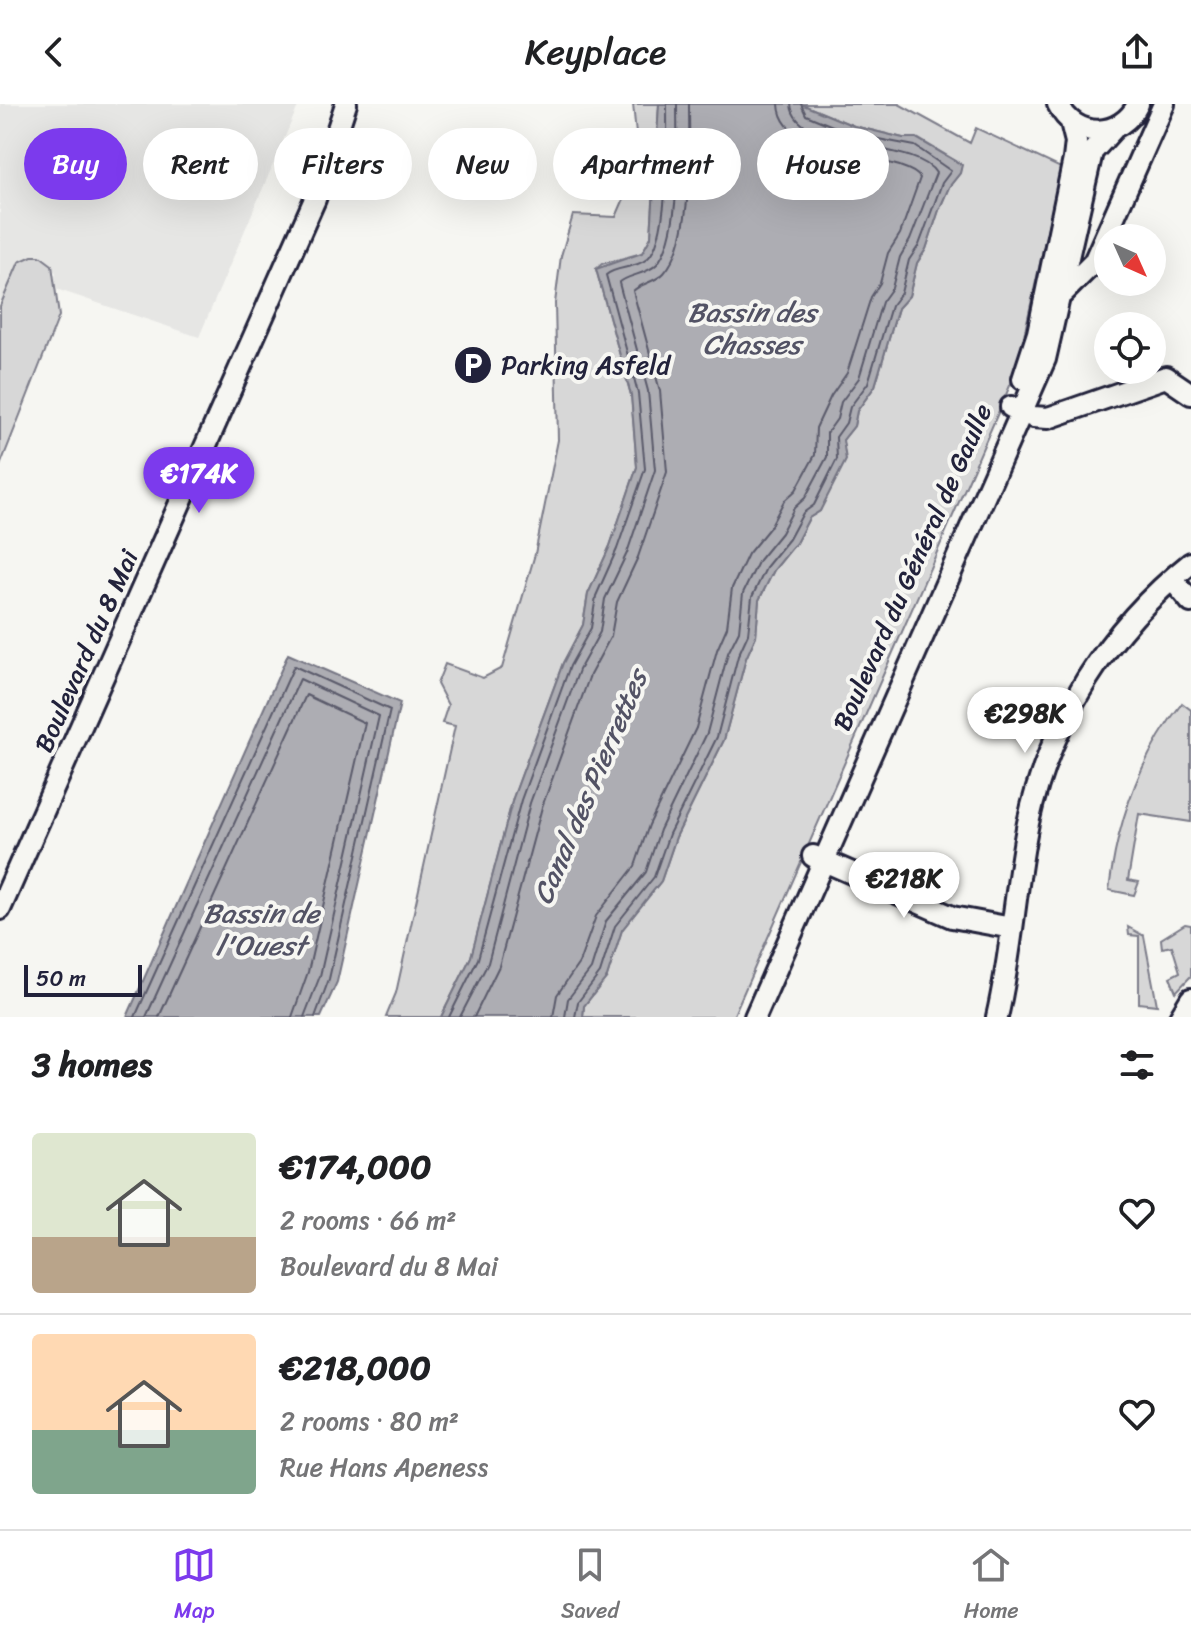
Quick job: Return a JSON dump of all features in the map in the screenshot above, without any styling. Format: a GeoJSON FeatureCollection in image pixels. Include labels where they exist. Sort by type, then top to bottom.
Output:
{"type":"FeatureCollection","features":[{"type":"Feature","properties":{"kind":"street","name":"Boulevard du 8 Mai"},"geometry":{"type":"LineString","coordinates":[[0,909],[312,207],[336,142],[346,104]]}},
{"type":"Feature","properties":{"kind":"street"},"geometry":{"type":"LineString","coordinates":[[1058,104],[1071,122],[1088,130],[1113,129]]}},
{"type":"Feature","properties":{"kind":"street","name":"Boulevard du Général de Gaulle"},"geometry":{"type":"LineString","coordinates":[[755,1017],[819,858],[1017,410],[1049,349],[1092,152],[1113,129],[1128,119],[1138,104]]}},
{"type":"Feature","properties":{"kind":"street"},"geometry":{"type":"LineString","coordinates":[[1062,294],[1094,262],[1164,104]]}},
{"type":"Feature","properties":{"kind":"street","name":"Boulevard du Général de Gaulle"},"geometry":{"type":"LineString","coordinates":[[1017,410],[1041,318],[1074,159],[1076,142],[1071,122]]}},
{"type":"Feature","properties":{"kind":"street"},"geometry":{"type":"LineString","coordinates":[[1017,410],[1040,419],[1056,417],[1159,378],[1172,378],[1188,385]]}},
{"type":"Feature","properties":{"kind":"street"},"geometry":{"type":"LineString","coordinates":[[997,1017],[1032,808],[1055,740],[1100,659],[1130,621],[1191,563]]}},
{"type":"Feature","properties":{"kind":"street"},"geometry":{"type":"LineString","coordinates":[[1172,579],[1191,602]]}},
{"type":"Feature","properties":{"kind":"street"},"geometry":{"type":"LineString","coordinates":[[819,858],[952,917],[1012,928]]}},
{"type":"Feature","properties":{"kind":"street","name":"Boulevard du Général de Gaulle"},"geometry":{"type":"LineString","coordinates":[[742,1017],[819,858]]}},
{"type":"Feature","properties":{"kind":"street"},"geometry":{"type":"LineString","coordinates":[[1180,1017],[1191,999]]}},
{"type":"Feature","properties":{"kind":"shaded area"},"geometry":{"type":"Polygon","coordinates":[[[0,104],[299,104],[289,128],[274,128],[274,162],[258,200],[258,128],[143,128],[143,200],[258,200],[199,337],[53,288],[56,273],[47,260],[0,306],[0,104]]]}},
{"type":"Feature","properties":{"kind":"shaded area"},"geometry":{"type":"Polygon","coordinates":[[[633,104],[659,104],[658,128],[635,128],[633,104]]]}},
{"type":"Feature","properties":{"kind":"shaded area"},"geometry":{"type":"Polygon","coordinates":[[[801,104],[899,104],[970,143],[976,128],[1061,168],[1016,372],[733,1017],[583,1017],[584,1006],[607,977],[622,930],[661,881],[676,837],[724,740],[746,658],[756,636],[759,600],[774,570],[796,543],[809,518],[820,511],[843,440],[854,426],[857,411],[875,386],[898,308],[909,296],[917,263],[926,249],[949,187],[960,173],[961,164],[917,138],[889,135],[889,128],[854,126],[801,104]]]}},
{"type":"Feature","properties":{"kind":"shaded area"},"geometry":{"type":"Polygon","coordinates":[[[623,200],[653,200],[651,237],[642,253],[602,264],[596,269],[631,395],[637,467],[610,546],[588,594],[583,625],[563,663],[513,798],[471,957],[441,1017],[386,1017],[396,993],[455,726],[442,723],[448,705],[437,684],[445,664],[483,678],[502,668],[535,554],[558,440],[555,303],[561,256],[573,215],[616,217],[623,200]]]}},
{"type":"Feature","properties":{"kind":"shaded area"},"geometry":{"type":"Polygon","coordinates":[[[40,256],[52,265],[59,316],[0,466],[0,306],[19,262],[40,256]]]}},
{"type":"Feature","properties":{"kind":"shaded area"},"geometry":{"type":"Polygon","coordinates":[[[1182,703],[1191,710],[1191,822],[1139,814],[1128,880],[1139,882],[1134,895],[1109,890],[1118,840],[1133,792],[1154,746],[1182,703]]]}},
{"type":"Feature","properties":{"kind":"shaded area"},"geometry":{"type":"Polygon","coordinates":[[[1185,924],[1191,925],[1191,976],[1176,992],[1170,977],[1180,972],[1172,946],[1162,948],[1161,939],[1185,924]]]}},
{"type":"Feature","properties":{"kind":"shaded area"},"geometry":{"type":"Polygon","coordinates":[[[1128,927],[1144,936],[1157,1005],[1139,1003],[1139,936],[1129,935],[1128,927]]]}},
{"type":"Feature","properties":{"kind":"water","name":"Bassin des Chasses"},"geometry":{"type":"Polygon","coordinates":[[[659,104],[801,104],[862,128],[757,128],[757,200],[889,200],[889,135],[916,138],[962,165],[949,187],[926,249],[917,263],[909,296],[898,308],[875,386],[857,411],[854,426],[843,440],[846,460],[820,511],[809,518],[796,543],[774,570],[759,600],[756,636],[746,658],[724,740],[676,837],[661,881],[622,930],[607,977],[584,1006],[583,1017],[441,1017],[471,957],[513,798],[563,663],[583,625],[588,594],[610,546],[637,467],[631,395],[596,269],[642,253],[651,237],[653,200],[741,200],[741,128],[658,128],[659,104]]]}},
{"type":"Feature","properties":{"kind":"water","name":"Bassin de l'Ouest"},"geometry":{"type":"Polygon","coordinates":[[[288,654],[400,703],[337,982],[321,1017],[127,1017],[288,654]]]}},
{"type":"Feature","properties":{"kind":"place","name":"Parking Asfeld"},"geometry":{"type":"Point","coordinates":[473,365]}},
{"type":"Feature","properties":{"kind":"water label","name":"Canal des Pierrettes"},"geometry":{"type":"Point","coordinates":[590,787]}}]}
